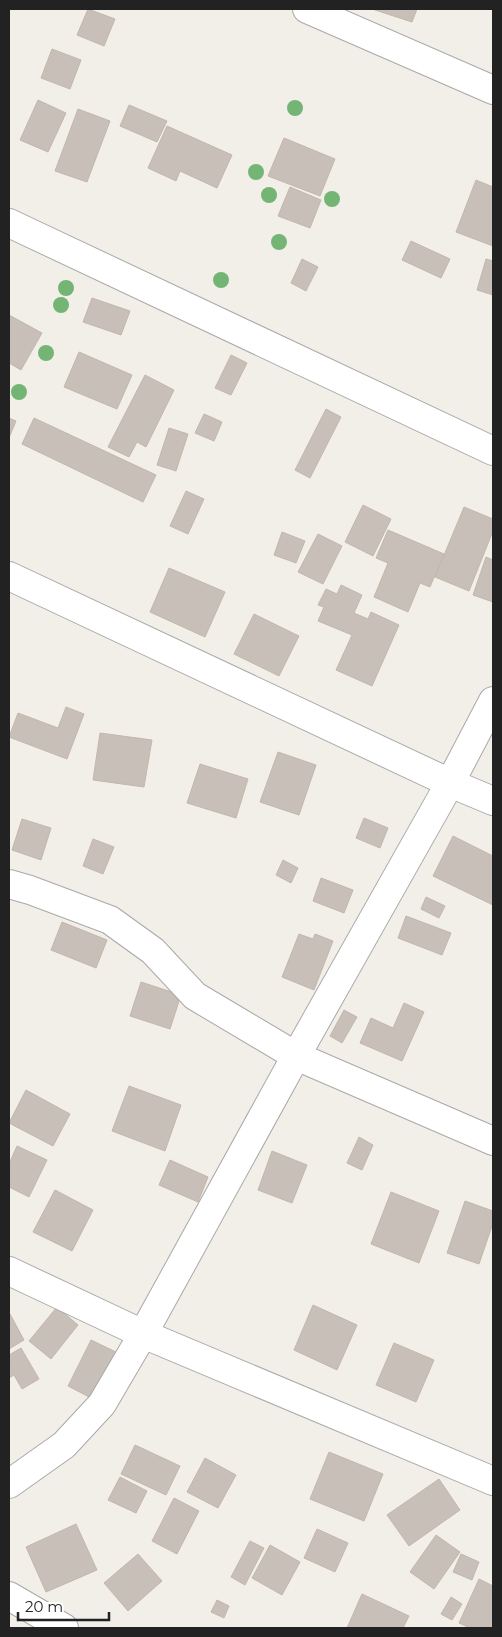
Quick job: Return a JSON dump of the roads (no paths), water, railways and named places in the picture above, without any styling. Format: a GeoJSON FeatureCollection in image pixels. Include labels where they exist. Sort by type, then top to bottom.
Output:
{"type":"FeatureCollection","features":[{"type":"Feature","properties":{"kind":"street"},"geometry":{"type":"LineString","coordinates":[[307,9],[493,90]]}},
{"type":"Feature","properties":{"kind":"street"},"geometry":{"type":"LineString","coordinates":[[9,223],[493,451]]}},
{"type":"Feature","properties":{"kind":"street"},"geometry":{"type":"LineString","coordinates":[[9,576],[450,783],[493,801]]}},
{"type":"Feature","properties":{"kind":"street"},"geometry":{"type":"LineString","coordinates":[[9,1484],[64,1445],[102,1404],[143,1334],[296,1056],[450,783],[493,701]]}},
{"type":"Feature","properties":{"kind":"street"},"geometry":{"type":"LineString","coordinates":[[9,884],[110,920],[153,951],[195,996],[296,1056],[493,1141]]}},
{"type":"Feature","properties":{"kind":"street"},"geometry":{"type":"LineString","coordinates":[[9,1271],[143,1334],[493,1481]]}},
{"type":"Feature","properties":{"kind":"street"},"geometry":{"type":"LineString","coordinates":[[9,1596],[64,1628]]}}]}
